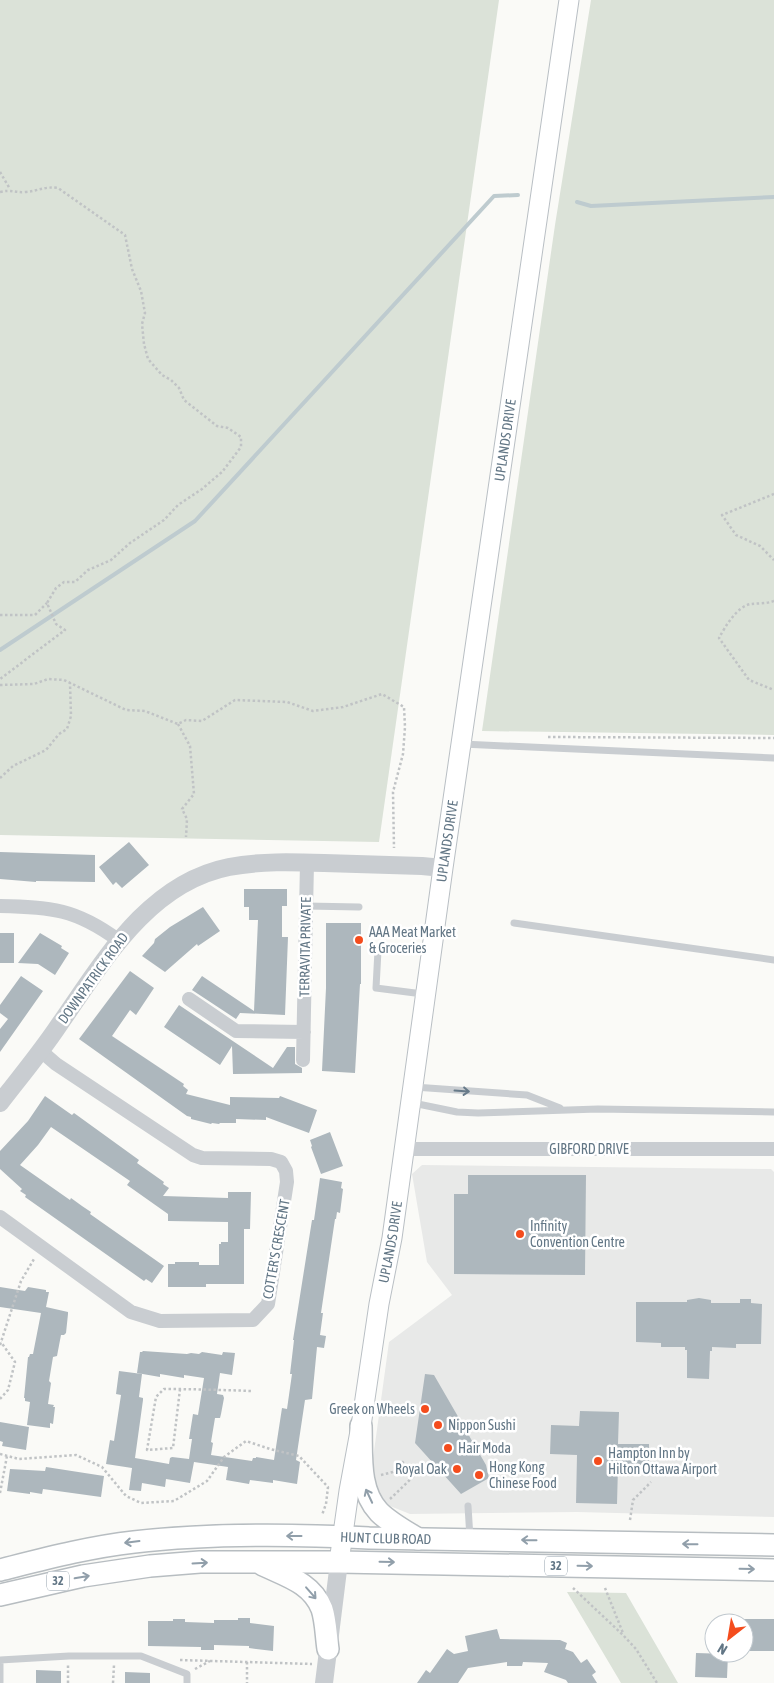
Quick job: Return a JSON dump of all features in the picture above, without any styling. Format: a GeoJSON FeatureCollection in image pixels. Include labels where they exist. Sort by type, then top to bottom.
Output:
{"type":"FeatureCollection","features":[{"type":"Feature","properties":{"kind":"main road","name":"UPLANDS DRIVE"},"geometry":{"type":"LineString","coordinates":[[339,1562],[379,1304],[392,1238],[443,868],[569,0]]}},
{"type":"Feature","properties":{"kind":"main road"},"geometry":{"type":"LineString","coordinates":[[361,1426],[363,1482],[371,1502],[382,1515],[418,1539]]}},
{"type":"Feature","properties":{"kind":"main road","name":"HUNT CLUB ROAD"},"geometry":{"type":"LineString","coordinates":[[0,1570],[76,1552],[140,1541],[206,1536],[774,1545]]}},
{"type":"Feature","properties":{"kind":"main road"},"geometry":{"type":"LineString","coordinates":[[254,1561],[302,1583],[314,1596],[322,1611],[327,1657]]}},
{"type":"Feature","properties":{"kind":"main road","name":"HUNT CLUB ROAD"},"geometry":{"type":"LineString","coordinates":[[0,1595],[55,1582],[150,1566],[200,1562],[339,1562],[774,1570]]}},
{"type":"Feature","properties":{"kind":"street","name":"DOWNPATRICK ROAD"},"geometry":{"type":"LineString","coordinates":[[0,1103],[41,1052],[118,940],[144,913],[167,895],[192,880],[228,867],[274,862],[443,868]]}},
{"type":"Feature","properties":{"kind":"street","name":"TERRAVITA PRIVATE"},"geometry":{"type":"LineString","coordinates":[[303,1060],[307,863]]}},
{"type":"Feature","properties":{"kind":"street"},"geometry":{"type":"LineString","coordinates":[[0,906],[42,907],[70,913],[99,926],[118,940]]}},
{"type":"Feature","properties":{"kind":"street"},"geometry":{"type":"LineString","coordinates":[[189,999],[236,1031],[304,1032]]}},
{"type":"Feature","properties":{"kind":"street","name":"COTTER'S CRESCENT"},"geometry":{"type":"LineString","coordinates":[[0,1217],[131,1312],[160,1321],[253,1320],[268,1304],[287,1182],[286,1172],[281,1162],[271,1159],[202,1158],[193,1155],[41,1052]]}},
{"type":"Feature","properties":{"kind":"street","name":"GIBFORD DRIVE"},"geometry":{"type":"LineString","coordinates":[[405,1149],[774,1149]]}},
{"type":"Feature","properties":{"kind":"street","name":"UPLANDS DRIVE"},"geometry":{"type":"LineString","coordinates":[[324,1683],[339,1562]]}},
{"type":"Feature","properties":{"kind":"lane"},"geometry":{"type":"LineString","coordinates":[[462,744],[774,758]]}},
{"type":"Feature","properties":{"kind":"lane"},"geometry":{"type":"LineString","coordinates":[[306,906],[359,908]]}},
{"type":"Feature","properties":{"kind":"lane"},"geometry":{"type":"LineString","coordinates":[[514,923],[774,960]]}},
{"type":"Feature","properties":{"kind":"lane"},"geometry":{"type":"LineString","coordinates":[[378,950],[376,988],[426,994]]}},
{"type":"Feature","properties":{"kind":"lane"},"geometry":{"type":"LineString","coordinates":[[412,1095],[527,1095],[563,1109]]}},
{"type":"Feature","properties":{"kind":"lane"},"geometry":{"type":"LineString","coordinates":[[412,1095],[457,1112],[563,1109],[774,1112]]}},
{"type":"Feature","properties":{"kind":"lane"},"geometry":{"type":"LineString","coordinates":[[468,1506],[470,1540]]}},
{"type":"Feature","properties":{"kind":"lane"},"geometry":{"type":"LineString","coordinates":[[0,1682],[0,1660],[69,1656],[141,1656],[187,1674],[187,1683]]}},
{"type":"Feature","properties":{"kind":"path"},"geometry":{"type":"LineString","coordinates":[[0,172],[10,189]]}},
{"type":"Feature","properties":{"kind":"path"},"geometry":{"type":"LineString","coordinates":[[0,192],[10,189],[24,192],[47,187],[58,188],[125,235],[132,269],[141,290],[145,313],[142,324],[144,344],[148,359],[162,375],[179,388],[184,400],[218,426],[228,428],[241,437],[241,447],[222,472],[202,489],[178,505],[164,520],[130,543],[111,560],[88,570],[75,582],[64,582],[56,588],[47,603],[35,615],[0,615]]}},
{"type":"Feature","properties":{"kind":"path"},"geometry":{"type":"LineString","coordinates":[[774,494],[722,515],[736,534],[760,546],[774,560]]}},
{"type":"Feature","properties":{"kind":"path"},"geometry":{"type":"LineString","coordinates":[[774,601],[748,604],[729,620],[719,638],[749,680],[774,690]]}},
{"type":"Feature","properties":{"kind":"path"},"geometry":{"type":"LineString","coordinates":[[0,679],[65,630],[56,624],[47,603]]}},
{"type":"Feature","properties":{"kind":"path"},"geometry":{"type":"LineString","coordinates":[[0,685],[34,684],[48,679],[64,680],[126,710],[144,711],[178,724],[190,746],[194,794],[182,809],[187,819],[186,837]]}},
{"type":"Feature","properties":{"kind":"path"},"geometry":{"type":"LineString","coordinates":[[0,778],[13,766],[46,750],[59,734],[67,728],[71,716],[70,683]]}},
{"type":"Feature","properties":{"kind":"path"},"geometry":{"type":"LineString","coordinates":[[178,724],[186,720],[202,721],[235,700],[287,702],[313,710],[343,707],[382,694],[404,707],[403,754],[394,792],[394,848]]}},
{"type":"Feature","properties":{"kind":"path"},"geometry":{"type":"LineString","coordinates":[[547,737],[774,738]]}},
{"type":"Feature","properties":{"kind":"path"},"geometry":{"type":"LineString","coordinates":[[0,1399],[8,1390],[14,1362],[0,1343],[21,1281],[41,1247]]}},
{"type":"Feature","properties":{"kind":"path"},"geometry":{"type":"LineString","coordinates":[[180,1389],[173,1448],[147,1450],[156,1397],[164,1389],[180,1389],[252,1391]]}},
{"type":"Feature","properties":{"kind":"path"},"geometry":{"type":"LineString","coordinates":[[0,1454],[19,1459],[76,1455],[102,1466],[126,1496],[141,1503],[174,1500],[207,1481],[224,1457],[246,1441],[270,1450],[299,1456],[328,1487],[326,1504],[322,1515]]}},
{"type":"Feature","properties":{"kind":"path"},"geometry":{"type":"LineString","coordinates":[[0,1493],[7,1456]]}},
{"type":"Feature","properties":{"kind":"path"},"geometry":{"type":"LineString","coordinates":[[377,1476],[393,1472],[404,1461]]}},
{"type":"Feature","properties":{"kind":"path"},"geometry":{"type":"LineString","coordinates":[[384,1504],[416,1474]]}},
{"type":"Feature","properties":{"kind":"path"},"geometry":{"type":"LineString","coordinates":[[630,1520],[633,1500],[651,1482]]}},
{"type":"Feature","properties":{"kind":"path"},"geometry":{"type":"LineString","coordinates":[[573,1588],[636,1649],[657,1683]]}},
{"type":"Feature","properties":{"kind":"path"},"geometry":{"type":"LineString","coordinates":[[605,1588],[623,1635]]}},
{"type":"Feature","properties":{"kind":"path"},"geometry":{"type":"LineString","coordinates":[[68,1683],[69,1656]]}},
{"type":"Feature","properties":{"kind":"path"},"geometry":{"type":"LineString","coordinates":[[113,1683],[114,1656]]}},
{"type":"Feature","properties":{"kind":"path"},"geometry":{"type":"LineString","coordinates":[[170,1667],[182,1659],[247,1662],[327,1657]]}},
{"type":"Feature","properties":{"kind":"path"},"geometry":{"type":"LineString","coordinates":[[187,1674],[212,1661]]}},
{"type":"Feature","properties":{"kind":"path"},"geometry":{"type":"LineString","coordinates":[[247,1662],[247,1683]]}},
{"type":"Feature","properties":{"kind":"shaded area"},"geometry":{"type":"Polygon","coordinates":[[[0,0],[499,0],[379,842],[0,835],[0,0]]]}},
{"type":"Feature","properties":{"kind":"shaded area"},"geometry":{"type":"Polygon","coordinates":[[[591,0],[774,0],[774,735],[482,731],[555,225],[591,0]]]}},
{"type":"Feature","properties":{"kind":"shaded area"},"geometry":{"type":"Polygon","coordinates":[[[422,1165],[771,1169],[774,1172],[774,1517],[577,1512],[410,1514],[390,1506],[379,1494],[371,1473],[389,1342],[452,1295],[427,1262],[412,1174],[422,1165]]]}},
{"type":"Feature","properties":{"kind":"shaded area"},"geometry":{"type":"Polygon","coordinates":[[[567,1592],[626,1593],[678,1683],[621,1683],[567,1592]]]}},
{"type":"Feature","properties":{"kind":"building"},"geometry":{"type":"Polygon","coordinates":[[[129,842],[149,865],[122,888],[116,882],[113,885],[99,867],[129,842]]]}},
{"type":"Feature","properties":{"kind":"building"},"geometry":{"type":"Polygon","coordinates":[[[0,852],[95,855],[95,882],[36,882],[0,879],[0,852]]]}},
{"type":"Feature","properties":{"kind":"building"},"geometry":{"type":"Polygon","coordinates":[[[244,889],[287,889],[287,906],[282,906],[282,937],[288,937],[285,1015],[240,1013],[236,1019],[192,990],[202,976],[254,1011],[258,920],[249,920],[249,907],[244,907],[244,889]]]}},
{"type":"Feature","properties":{"kind":"building"},"geometry":{"type":"Polygon","coordinates":[[[203,907],[220,931],[198,946],[197,944],[165,972],[142,956],[154,943],[155,939],[170,927],[203,907]]]}},
{"type":"Feature","properties":{"kind":"building"},"geometry":{"type":"Polygon","coordinates":[[[326,923],[361,923],[361,984],[355,1073],[322,1071],[326,988],[326,923]]]}},
{"type":"Feature","properties":{"kind":"building"},"geometry":{"type":"Polygon","coordinates":[[[0,933],[14,933],[14,963],[0,963],[0,933]]]}},
{"type":"Feature","properties":{"kind":"building"},"geometry":{"type":"Polygon","coordinates":[[[40,933],[62,946],[61,948],[69,953],[55,975],[38,964],[18,963],[40,933]]]}},
{"type":"Feature","properties":{"kind":"building"},"geometry":{"type":"Polygon","coordinates":[[[130,971],[154,988],[136,1015],[130,1010],[112,1036],[184,1084],[183,1086],[188,1090],[186,1094],[230,1105],[230,1097],[279,1098],[280,1096],[317,1110],[309,1133],[266,1117],[266,1120],[236,1119],[236,1123],[219,1124],[191,1119],[191,1117],[79,1039],[130,971]]]}},
{"type":"Feature","properties":{"kind":"building"},"geometry":{"type":"Polygon","coordinates":[[[21,976],[43,991],[0,1052],[0,1029],[8,1019],[0,1013],[0,1005],[21,976]]]}},
{"type":"Feature","properties":{"kind":"building"},"geometry":{"type":"Polygon","coordinates":[[[179,1005],[273,1068],[287,1047],[295,1047],[295,1064],[302,1068],[302,1073],[233,1074],[232,1046],[220,1065],[164,1027],[179,1005]]]}},
{"type":"Feature","properties":{"kind":"building"},"geometry":{"type":"Polygon","coordinates":[[[45,1096],[72,1115],[74,1113],[139,1160],[137,1163],[164,1182],[163,1184],[169,1188],[163,1196],[228,1198],[228,1192],[251,1192],[250,1229],[244,1229],[244,1284],[168,1287],[168,1264],[175,1264],[175,1262],[199,1262],[199,1265],[219,1265],[219,1244],[221,1242],[228,1242],[228,1222],[168,1221],[168,1214],[127,1185],[130,1181],[51,1127],[20,1165],[70,1200],[71,1198],[91,1212],[90,1214],[164,1266],[152,1283],[146,1279],[144,1281],[25,1197],[26,1195],[20,1191],[22,1189],[0,1169],[0,1151],[28,1121],[45,1096]]]}},
{"type":"Feature","properties":{"kind":"building"},"geometry":{"type":"Polygon","coordinates":[[[330,1132],[343,1166],[321,1174],[310,1140],[330,1132]]]}},
{"type":"Feature","properties":{"kind":"building","name":"Infinity Convention Centre"},"geometry":{"type":"Polygon","coordinates":[[[468,1175],[586,1175],[585,1275],[454,1274],[454,1194],[468,1194],[468,1175]]]}},
{"type":"Feature","properties":{"kind":"building"},"geometry":{"type":"Polygon","coordinates":[[[320,1178],[342,1182],[341,1188],[343,1189],[340,1213],[337,1212],[335,1219],[321,1313],[323,1313],[320,1335],[326,1336],[324,1348],[317,1347],[312,1399],[305,1400],[296,1460],[300,1462],[297,1484],[273,1480],[273,1483],[250,1480],[249,1484],[226,1480],[228,1467],[194,1462],[190,1483],[166,1479],[165,1487],[142,1483],[141,1491],[129,1490],[132,1468],[106,1464],[110,1440],[114,1441],[121,1395],[116,1394],[119,1371],[142,1374],[139,1397],[143,1398],[143,1400],[135,1458],[169,1464],[172,1457],[189,1459],[192,1439],[189,1439],[193,1414],[198,1415],[204,1378],[184,1375],[184,1378],[160,1374],[160,1377],[137,1373],[140,1352],[143,1351],[187,1354],[199,1354],[202,1352],[222,1355],[223,1352],[235,1353],[232,1375],[220,1373],[217,1394],[223,1395],[224,1398],[220,1418],[215,1418],[211,1455],[252,1461],[256,1457],[274,1460],[282,1408],[287,1409],[292,1374],[290,1374],[293,1340],[320,1178]]]}},
{"type":"Feature","properties":{"kind":"building"},"geometry":{"type":"Polygon","coordinates":[[[0,1287],[25,1291],[28,1287],[46,1290],[46,1292],[49,1292],[46,1307],[68,1312],[66,1333],[61,1335],[57,1356],[53,1357],[49,1381],[51,1383],[48,1404],[55,1407],[53,1424],[50,1423],[50,1428],[27,1425],[30,1402],[25,1401],[24,1398],[28,1357],[30,1354],[33,1354],[41,1313],[0,1307],[0,1287]]]}},
{"type":"Feature","properties":{"kind":"building"},"geometry":{"type":"Polygon","coordinates":[[[699,1298],[711,1300],[711,1303],[740,1303],[740,1299],[751,1299],[751,1303],[762,1304],[761,1344],[736,1344],[736,1348],[712,1347],[712,1351],[710,1351],[709,1379],[687,1378],[687,1350],[685,1350],[685,1347],[661,1347],[661,1343],[636,1342],[636,1302],[687,1302],[687,1300],[699,1298]]]}},
{"type":"Feature","properties":{"kind":"building"},"geometry":{"type":"Polygon","coordinates":[[[425,1374],[434,1375],[486,1465],[489,1478],[461,1494],[415,1443],[425,1374]]]}},
{"type":"Feature","properties":{"kind":"building","name":"Hampton Inn by Hilton Ottawa Airport"},"geometry":{"type":"Polygon","coordinates":[[[580,1411],[619,1412],[618,1444],[649,1444],[649,1467],[618,1466],[617,1504],[576,1503],[577,1455],[550,1454],[551,1425],[579,1426],[580,1411]]]}},
{"type":"Feature","properties":{"kind":"building"},"geometry":{"type":"Polygon","coordinates":[[[0,1422],[29,1427],[26,1450],[2,1446],[3,1442],[0,1441],[0,1422]]]}},
{"type":"Feature","properties":{"kind":"building"},"geometry":{"type":"Polygon","coordinates":[[[46,1467],[104,1476],[101,1497],[43,1489],[42,1494],[7,1491],[10,1469],[45,1471],[46,1467]]]}},
{"type":"Feature","properties":{"kind":"building"},"geometry":{"type":"Polygon","coordinates":[[[238,1618],[250,1618],[250,1623],[274,1626],[273,1651],[249,1648],[249,1646],[214,1645],[214,1650],[201,1650],[201,1647],[148,1646],[148,1621],[185,1619],[185,1622],[214,1623],[214,1620],[238,1620],[238,1618]]]}},
{"type":"Feature","properties":{"kind":"building"},"geometry":{"type":"Polygon","coordinates":[[[754,1619],[774,1619],[774,1651],[754,1651],[754,1619]]]}},
{"type":"Feature","properties":{"kind":"building"},"geometry":{"type":"Polygon","coordinates":[[[497,1629],[500,1639],[560,1640],[567,1643],[565,1649],[573,1652],[581,1663],[587,1659],[596,1672],[592,1675],[597,1683],[568,1683],[566,1680],[544,1672],[548,1663],[523,1662],[522,1666],[507,1666],[507,1662],[468,1668],[458,1683],[417,1683],[426,1670],[430,1673],[447,1649],[454,1654],[468,1651],[465,1636],[497,1629]]]}},
{"type":"Feature","properties":{"kind":"building"},"geometry":{"type":"Polygon","coordinates":[[[696,1653],[704,1653],[704,1663],[728,1663],[727,1678],[695,1677],[696,1653]]]}},
{"type":"Feature","properties":{"kind":"building"},"geometry":{"type":"Polygon","coordinates":[[[36,1670],[61,1671],[61,1683],[36,1683],[36,1670]]]}},
{"type":"Feature","properties":{"kind":"building"},"geometry":{"type":"Polygon","coordinates":[[[125,1672],[150,1673],[150,1683],[125,1683],[125,1672]]]}},
{"type":"Feature","properties":{"kind":"waterway"},"geometry":{"type":"LineString","coordinates":[[0,650],[195,521],[494,196],[518,195]]}},
{"type":"Feature","properties":{"kind":"waterway"},"geometry":{"type":"LineString","coordinates":[[577,202],[591,206],[774,197]]}},
{"type":"Feature","properties":{"kind":"place","name":"AAA Meat Market & Groceries"},"geometry":{"type":"Point","coordinates":[359,940]}},
{"type":"Feature","properties":{"kind":"place","name":"Infinity Convention Centre"},"geometry":{"type":"Point","coordinates":[520,1234]}},
{"type":"Feature","properties":{"kind":"place","name":"Greek on Wheels"},"geometry":{"type":"Point","coordinates":[425,1409]}},
{"type":"Feature","properties":{"kind":"place","name":"Nippon Sushi"},"geometry":{"type":"Point","coordinates":[438,1425]}},
{"type":"Feature","properties":{"kind":"place","name":"Hair Moda"},"geometry":{"type":"Point","coordinates":[448,1448]}},
{"type":"Feature","properties":{"kind":"place","name":"Hampton Inn by Hilton Ottawa Airport"},"geometry":{"type":"Point","coordinates":[598,1461]}},
{"type":"Feature","properties":{"kind":"place","name":"Royal Oak"},"geometry":{"type":"Point","coordinates":[457,1469]}},
{"type":"Feature","properties":{"kind":"place","name":"Hong Kong Chinese Food"},"geometry":{"type":"Point","coordinates":[479,1475]}}]}
